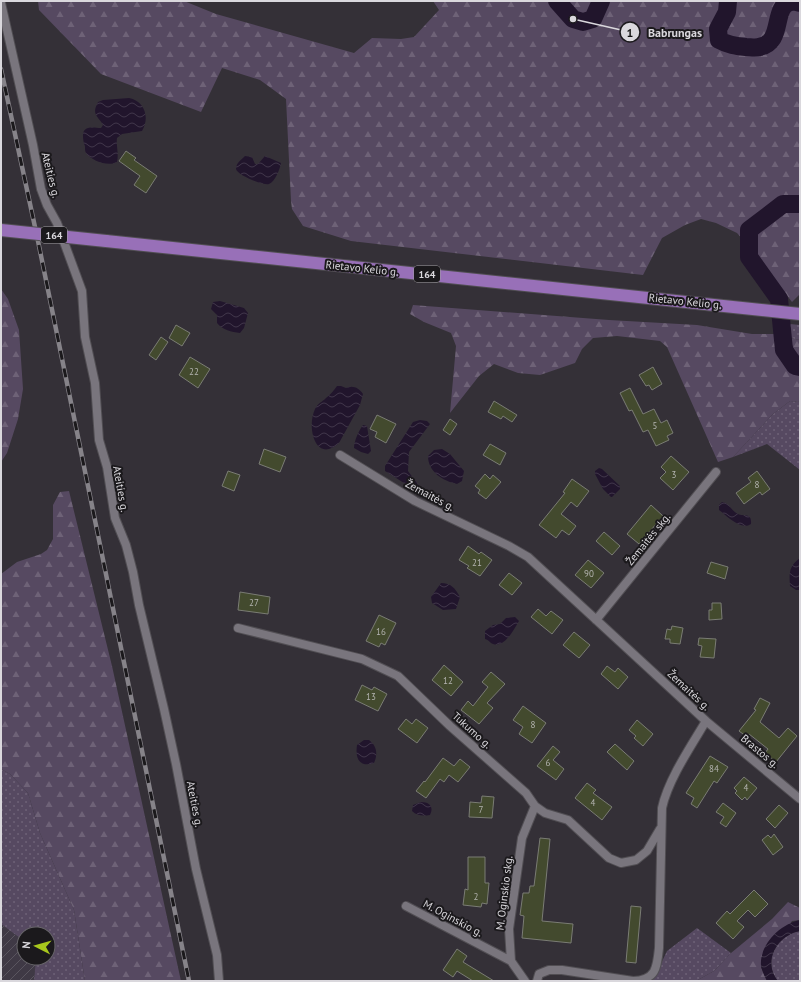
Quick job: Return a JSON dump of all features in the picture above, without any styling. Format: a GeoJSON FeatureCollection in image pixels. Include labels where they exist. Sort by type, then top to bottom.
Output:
{"type":"FeatureCollection","features":[{"type":"Feature","properties":{"kind":"main road","name":"Rietavo Kelio g."},"geometry":{"type":"LineString","coordinates":[[1,230],[800,314]]}},
{"type":"Feature","properties":{"kind":"street","name":"Ateities g."},"geometry":{"type":"LineString","coordinates":[[1,3],[33,145],[41,189],[57,224],[82,291],[85,337],[95,383],[98,440],[107,467],[115,518],[126,545],[133,572],[139,605],[164,709],[196,868],[217,956],[219,981]]}},
{"type":"Feature","properties":{"kind":"street","name":"Žemaitės g."},"geometry":{"type":"LineString","coordinates":[[340,455],[416,501],[509,546],[528,558],[706,720],[664,796],[661,829],[659,948],[658,961],[653,973],[644,980],[633,981],[562,970],[550,970],[539,974],[537,981]]}},
{"type":"Feature","properties":{"kind":"street","name":"Žemaitės skg."},"geometry":{"type":"LineString","coordinates":[[596,620],[716,472]]}},
{"type":"Feature","properties":{"kind":"street","name":"Tukumo g."},"geometry":{"type":"LineString","coordinates":[[238,628],[362,659],[398,676],[450,726],[526,792],[535,806],[545,813],[568,820],[609,858],[621,863],[636,860],[647,851],[661,829]]}},
{"type":"Feature","properties":{"kind":"street","name":"Brastos g."},"geometry":{"type":"LineString","coordinates":[[706,720],[800,799]]}},
{"type":"Feature","properties":{"kind":"street","name":"M. Oginskio skg."},"geometry":{"type":"LineString","coordinates":[[511,961],[509,929],[522,838],[535,806]]}},
{"type":"Feature","properties":{"kind":"street","name":"M. Oginskio g."},"geometry":{"type":"LineString","coordinates":[[406,906],[511,961]]}},
{"type":"Feature","properties":{"kind":"street"},"geometry":{"type":"LineString","coordinates":[[511,961],[525,981]]}},
{"type":"Feature","properties":{"kind":"shaded area"},"geometry":{"type":"Polygon","coordinates":[[[1,924],[16,935],[16,966],[35,966],[34,981],[1,981],[1,924]]]}},
{"type":"Feature","properties":{"kind":"green space"},"geometry":{"type":"Polygon","coordinates":[[[38,1],[184,1],[216,14],[354,53],[372,38],[401,39],[414,37],[439,10],[433,1],[800,1],[800,294],[792,302],[754,252],[737,233],[716,223],[701,219],[685,225],[662,238],[643,275],[351,241],[303,226],[292,209],[286,99],[260,80],[222,68],[201,112],[101,74],[39,10],[38,1]]]}},
{"type":"Feature","properties":{"kind":"green space"},"geometry":{"type":"Polygon","coordinates":[[[1,289],[8,299],[19,330],[23,389],[18,419],[7,453],[1,462],[1,289]]]}},
{"type":"Feature","properties":{"kind":"green space"},"geometry":{"type":"Polygon","coordinates":[[[413,305],[697,325],[752,334],[777,334],[783,359],[794,373],[800,376],[800,402],[790,401],[773,414],[733,457],[718,462],[667,347],[660,341],[617,336],[593,338],[582,349],[575,363],[540,375],[518,373],[494,364],[479,376],[450,413],[456,346],[451,333],[424,322],[410,314],[413,305]]]}},
{"type":"Feature","properties":{"kind":"green space"},"geometry":{"type":"Polygon","coordinates":[[[790,324],[800,325],[800,340],[790,338],[790,324]]]}},
{"type":"Feature","properties":{"kind":"green space"},"geometry":{"type":"Polygon","coordinates":[[[790,338],[800,340],[800,359],[794,351],[790,338]]]}},
{"type":"Feature","properties":{"kind":"green space"},"geometry":{"type":"Polygon","coordinates":[[[790,401],[800,402],[800,470],[767,444],[733,457],[773,414],[790,401]]]}},
{"type":"Feature","properties":{"kind":"green space"},"geometry":{"type":"Polygon","coordinates":[[[69,491],[112,666],[181,981],[85,981],[74,910],[40,833],[28,793],[10,774],[1,769],[1,574],[17,562],[41,554],[47,550],[53,539],[53,505],[60,492],[69,491]]]}},
{"type":"Feature","properties":{"kind":"green space"},"geometry":{"type":"Polygon","coordinates":[[[1,769],[10,774],[28,793],[40,833],[74,910],[85,981],[34,981],[35,966],[56,966],[56,926],[16,926],[16,935],[1,924],[1,769]]]}},
{"type":"Feature","properties":{"kind":"green space"},"geometry":{"type":"Polygon","coordinates":[[[788,902],[800,908],[800,920],[792,921],[761,967],[767,981],[696,981],[714,971],[731,953],[772,919],[788,902]]]}},
{"type":"Feature","properties":{"kind":"green space"},"geometry":{"type":"Polygon","coordinates":[[[697,928],[731,953],[714,971],[696,981],[647,981],[657,972],[667,951],[697,928]]]}},
{"type":"Feature","properties":{"kind":"green space"},"geometry":{"type":"Polygon","coordinates":[[[800,931],[800,981],[778,981],[773,974],[771,966],[774,950],[785,938],[800,931]]]}},
{"type":"Feature","properties":{"kind":"water"},"geometry":{"type":"Polygon","coordinates":[[[129,98],[142,106],[146,116],[146,121],[142,131],[122,134],[117,138],[117,162],[109,164],[96,161],[85,152],[83,134],[84,130],[88,128],[101,128],[103,125],[95,113],[98,102],[103,100],[129,98]]]}},
{"type":"Feature","properties":{"kind":"water"},"geometry":{"type":"Polygon","coordinates":[[[245,156],[252,157],[255,164],[258,164],[265,156],[281,163],[273,181],[266,184],[251,180],[241,174],[236,169],[239,162],[245,156]]]}},
{"type":"Feature","properties":{"kind":"water"},"geometry":{"type":"Polygon","coordinates":[[[220,301],[244,308],[248,313],[244,328],[240,333],[227,330],[217,323],[217,315],[211,309],[213,302],[220,301]]]}},
{"type":"Feature","properties":{"kind":"water"},"geometry":{"type":"Polygon","coordinates":[[[776,322],[790,324],[790,338],[794,351],[800,359],[800,376],[788,367],[781,354],[776,322]]]}},
{"type":"Feature","properties":{"kind":"water"},"geometry":{"type":"Polygon","coordinates":[[[337,386],[356,388],[363,394],[360,405],[339,443],[331,448],[324,449],[315,441],[312,425],[313,417],[317,405],[337,386]]]}},
{"type":"Feature","properties":{"kind":"water"},"geometry":{"type":"Polygon","coordinates":[[[420,420],[427,421],[430,424],[409,452],[408,471],[419,486],[415,490],[385,471],[385,466],[413,422],[420,420]]]}},
{"type":"Feature","properties":{"kind":"water"},"geometry":{"type":"Polygon","coordinates":[[[363,425],[367,426],[371,451],[368,454],[354,448],[357,436],[363,425]]]}},
{"type":"Feature","properties":{"kind":"water"},"geometry":{"type":"Polygon","coordinates":[[[442,449],[450,454],[464,471],[462,481],[457,484],[447,481],[437,475],[431,467],[428,456],[434,450],[442,449]]]}},
{"type":"Feature","properties":{"kind":"water"},"geometry":{"type":"Polygon","coordinates":[[[599,468],[620,486],[620,489],[612,497],[603,489],[595,474],[595,471],[599,468]]]}},
{"type":"Feature","properties":{"kind":"water"},"geometry":{"type":"Polygon","coordinates":[[[722,502],[727,504],[738,514],[749,516],[751,524],[743,526],[730,519],[719,510],[719,505],[722,502]]]}},
{"type":"Feature","properties":{"kind":"water"},"geometry":{"type":"Polygon","coordinates":[[[800,558],[800,590],[796,590],[790,586],[790,570],[800,558]]]}},
{"type":"Feature","properties":{"kind":"water"},"geometry":{"type":"Polygon","coordinates":[[[441,583],[452,587],[460,597],[456,609],[443,610],[432,603],[431,597],[441,583]]]}},
{"type":"Feature","properties":{"kind":"water"},"geometry":{"type":"Polygon","coordinates":[[[515,617],[519,621],[505,641],[492,644],[485,639],[485,631],[493,625],[500,624],[506,618],[515,617]]]}},
{"type":"Feature","properties":{"kind":"water"},"geometry":{"type":"Polygon","coordinates":[[[364,740],[369,740],[372,742],[375,748],[376,756],[374,763],[365,764],[359,761],[357,745],[364,740]]]}},
{"type":"Feature","properties":{"kind":"water"},"geometry":{"type":"Polygon","coordinates":[[[421,802],[429,804],[432,810],[430,815],[420,815],[412,811],[413,805],[421,802]]]}},
{"type":"Feature","properties":{"kind":"water"},"geometry":{"type":"Polygon","coordinates":[[[800,920],[800,931],[785,938],[774,950],[771,966],[773,974],[778,981],[767,981],[761,966],[761,958],[767,943],[785,926],[800,920]]]}},
{"type":"Feature","properties":{"kind":"building"},"geometry":{"type":"Polygon","coordinates":[[[126,151],[136,158],[134,160],[157,176],[146,193],[134,185],[140,176],[119,161],[126,151]]]}},
{"type":"Feature","properties":{"kind":"building"},"geometry":{"type":"Polygon","coordinates":[[[176,325],[190,333],[182,346],[169,338],[176,325]]]}},
{"type":"Feature","properties":{"kind":"building"},"geometry":{"type":"Polygon","coordinates":[[[161,337],[168,342],[156,360],[149,355],[161,337]]]}},
{"type":"Feature","properties":{"kind":"building"},"geometry":{"type":"Polygon","coordinates":[[[190,357],[210,369],[198,388],[179,375],[190,357]]]}},
{"type":"Feature","properties":{"kind":"building"},"geometry":{"type":"Polygon","coordinates":[[[653,367],[662,384],[652,390],[649,385],[646,386],[639,375],[653,367]]]}},
{"type":"Feature","properties":{"kind":"building"},"geometry":{"type":"Polygon","coordinates":[[[630,388],[643,414],[654,409],[661,423],[667,420],[673,433],[667,436],[669,440],[656,446],[648,430],[643,432],[632,410],[629,411],[620,393],[630,388]]]}},
{"type":"Feature","properties":{"kind":"building"},"geometry":{"type":"Polygon","coordinates":[[[494,401],[517,415],[512,422],[503,416],[501,419],[488,412],[494,401]]]}},
{"type":"Feature","properties":{"kind":"building"},"geometry":{"type":"Polygon","coordinates":[[[377,415],[396,424],[386,443],[375,437],[377,432],[370,429],[377,415]]]}},
{"type":"Feature","properties":{"kind":"building"},"geometry":{"type":"Polygon","coordinates":[[[450,419],[457,424],[450,435],[443,430],[450,419]]]}},
{"type":"Feature","properties":{"kind":"building"},"geometry":{"type":"Polygon","coordinates":[[[490,444],[506,453],[500,465],[483,455],[490,444]]]}},
{"type":"Feature","properties":{"kind":"building"},"geometry":{"type":"Polygon","coordinates":[[[264,449],[286,457],[280,472],[259,464],[264,449]]]}},
{"type":"Feature","properties":{"kind":"building"},"geometry":{"type":"Polygon","coordinates":[[[671,456],[689,472],[673,490],[660,478],[666,472],[661,467],[671,456]]]}},
{"type":"Feature","properties":{"kind":"building"},"geometry":{"type":"Polygon","coordinates":[[[228,471],[240,475],[234,491],[222,486],[228,471]]]}},
{"type":"Feature","properties":{"kind":"building"},"geometry":{"type":"Polygon","coordinates":[[[757,471],[770,489],[762,495],[760,492],[744,504],[736,493],[751,482],[748,478],[757,471]]]}},
{"type":"Feature","properties":{"kind":"building"},"geometry":{"type":"Polygon","coordinates":[[[485,474],[490,479],[493,475],[501,482],[486,499],[478,493],[480,490],[475,486],[485,474]]]}},
{"type":"Feature","properties":{"kind":"building"},"geometry":{"type":"Polygon","coordinates":[[[572,479],[589,491],[577,507],[571,502],[561,514],[576,526],[569,535],[562,530],[556,538],[539,525],[565,493],[563,492],[572,479]]]}},
{"type":"Feature","properties":{"kind":"building"},"geometry":{"type":"Polygon","coordinates":[[[651,505],[663,516],[639,544],[627,534],[651,505]]]}},
{"type":"Feature","properties":{"kind":"building"},"geometry":{"type":"Polygon","coordinates":[[[604,532],[620,546],[612,555],[596,541],[604,532]]]}},
{"type":"Feature","properties":{"kind":"building"},"geometry":{"type":"Polygon","coordinates":[[[468,546],[479,554],[481,552],[492,560],[480,576],[467,568],[469,566],[459,560],[468,546]]]}},
{"type":"Feature","properties":{"kind":"building"},"geometry":{"type":"Polygon","coordinates":[[[588,560],[604,573],[591,588],[575,575],[588,560]]]}},
{"type":"Feature","properties":{"kind":"building"},"geometry":{"type":"Polygon","coordinates":[[[711,562],[728,567],[725,579],[707,573],[711,562]]]}},
{"type":"Feature","properties":{"kind":"building"},"geometry":{"type":"Polygon","coordinates":[[[509,573],[522,583],[512,595],[499,585],[509,573]]]}},
{"type":"Feature","properties":{"kind":"building"},"geometry":{"type":"Polygon","coordinates":[[[240,592],[270,597],[268,614],[238,610],[240,592]]]}},
{"type":"Feature","properties":{"kind":"building"},"geometry":{"type":"Polygon","coordinates":[[[712,603],[721,603],[722,619],[709,620],[709,610],[712,610],[712,603]]]}},
{"type":"Feature","properties":{"kind":"building"},"geometry":{"type":"Polygon","coordinates":[[[538,609],[546,616],[551,611],[563,620],[552,634],[531,617],[538,609]]]}},
{"type":"Feature","properties":{"kind":"building"},"geometry":{"type":"Polygon","coordinates":[[[379,615],[396,623],[385,645],[381,643],[379,647],[366,641],[379,615]]]}},
{"type":"Feature","properties":{"kind":"building"},"geometry":{"type":"Polygon","coordinates":[[[672,626],[683,628],[680,644],[670,643],[670,639],[665,639],[667,629],[671,630],[672,626]]]}},
{"type":"Feature","properties":{"kind":"building"},"geometry":{"type":"Polygon","coordinates":[[[574,632],[590,645],[579,658],[563,645],[574,632]]]}},
{"type":"Feature","properties":{"kind":"building"},"geometry":{"type":"Polygon","coordinates":[[[699,638],[716,639],[714,658],[700,657],[702,646],[698,645],[699,638]]]}},
{"type":"Feature","properties":{"kind":"building"},"geometry":{"type":"Polygon","coordinates":[[[444,665],[463,682],[451,696],[432,680],[444,665]]]}},
{"type":"Feature","properties":{"kind":"building"},"geometry":{"type":"Polygon","coordinates":[[[607,666],[615,672],[618,668],[628,677],[618,689],[601,674],[607,666]]]}},
{"type":"Feature","properties":{"kind":"building"},"geometry":{"type":"Polygon","coordinates":[[[491,672],[505,684],[487,703],[493,708],[479,724],[461,710],[468,701],[473,706],[488,687],[482,682],[491,672]]]}},
{"type":"Feature","properties":{"kind":"building"},"geometry":{"type":"Polygon","coordinates":[[[362,685],[372,690],[374,687],[387,694],[378,711],[355,700],[362,685]]]}},
{"type":"Feature","properties":{"kind":"building"},"geometry":{"type":"Polygon","coordinates":[[[760,698],[770,703],[760,722],[779,738],[788,728],[797,736],[776,762],[765,753],[768,749],[749,734],[747,737],[739,731],[756,710],[754,709],[760,698]]]}},
{"type":"Feature","properties":{"kind":"building"},"geometry":{"type":"Polygon","coordinates":[[[523,706],[546,723],[532,743],[519,734],[523,727],[513,720],[523,706]]]}},
{"type":"Feature","properties":{"kind":"building"},"geometry":{"type":"Polygon","coordinates":[[[406,719],[412,724],[416,719],[428,728],[417,743],[398,729],[406,719]]]}},
{"type":"Feature","properties":{"kind":"building"},"geometry":{"type":"Polygon","coordinates":[[[637,720],[653,734],[643,746],[634,738],[636,736],[629,730],[637,720]]]}},
{"type":"Feature","properties":{"kind":"building"},"geometry":{"type":"Polygon","coordinates":[[[615,744],[634,761],[627,770],[607,752],[615,744]]]}},
{"type":"Feature","properties":{"kind":"building"},"geometry":{"type":"Polygon","coordinates":[[[553,746],[560,752],[553,760],[564,769],[556,780],[537,766],[553,746]]]}},
{"type":"Feature","properties":{"kind":"building"},"geometry":{"type":"Polygon","coordinates":[[[710,756],[728,767],[717,783],[714,781],[697,808],[691,804],[694,798],[686,793],[710,756]]]}},
{"type":"Feature","properties":{"kind":"building"},"geometry":{"type":"Polygon","coordinates":[[[443,758],[454,766],[460,759],[470,767],[458,782],[449,775],[444,782],[440,779],[426,798],[416,791],[424,781],[425,782],[443,758]]]}},
{"type":"Feature","properties":{"kind":"building"},"geometry":{"type":"Polygon","coordinates":[[[744,777],[757,788],[747,800],[745,797],[742,800],[735,793],[737,791],[734,788],[744,777]]]}},
{"type":"Feature","properties":{"kind":"building"},"geometry":{"type":"Polygon","coordinates":[[[587,783],[596,790],[593,793],[612,807],[602,820],[575,798],[587,783]]]}},
{"type":"Feature","properties":{"kind":"building"},"geometry":{"type":"Polygon","coordinates":[[[482,796],[494,797],[492,818],[469,817],[470,802],[481,803],[482,796]]]}},
{"type":"Feature","properties":{"kind":"building"},"geometry":{"type":"Polygon","coordinates":[[[723,803],[736,813],[726,827],[720,823],[724,817],[716,812],[723,803]]]}},
{"type":"Feature","properties":{"kind":"building"},"geometry":{"type":"Polygon","coordinates":[[[779,805],[788,813],[775,828],[766,819],[779,805]]]}},
{"type":"Feature","properties":{"kind":"building"},"geometry":{"type":"Polygon","coordinates":[[[774,834],[783,847],[773,855],[762,840],[768,835],[771,838],[774,834]]]}},
{"type":"Feature","properties":{"kind":"building"},"geometry":{"type":"Polygon","coordinates":[[[540,838],[550,839],[542,921],[573,924],[571,943],[522,938],[524,916],[520,915],[523,893],[529,893],[530,886],[534,886],[540,838]]]}},
{"type":"Feature","properties":{"kind":"building"},"geometry":{"type":"Polygon","coordinates":[[[468,857],[485,857],[485,883],[489,883],[487,904],[482,903],[481,907],[463,905],[465,889],[468,890],[468,857]]]}},
{"type":"Feature","properties":{"kind":"building"},"geometry":{"type":"Polygon","coordinates":[[[754,890],[768,904],[755,917],[748,910],[737,921],[744,927],[733,939],[716,923],[727,911],[730,914],[754,890]]]}},
{"type":"Feature","properties":{"kind":"building"},"geometry":{"type":"Polygon","coordinates":[[[631,906],[641,907],[636,963],[626,962],[631,906]]]}},
{"type":"Feature","properties":{"kind":"building"},"geometry":{"type":"Polygon","coordinates":[[[457,949],[467,956],[463,962],[494,981],[473,981],[457,971],[453,977],[443,970],[457,949]]]}},
{"type":"Feature","properties":{"kind":"waterway"},"geometry":{"type":"LineString","coordinates":[[557,1],[573,19],[583,22],[593,19],[601,1]]}},
{"type":"Feature","properties":{"kind":"waterway"},"geometry":{"type":"LineString","coordinates":[[728,1],[727,12],[718,29],[719,40],[742,47],[759,47],[767,44],[772,39],[781,10],[785,5],[792,2],[800,3]]}},
{"type":"Feature","properties":{"kind":"waterway"},"geometry":{"type":"LineString","coordinates":[[800,204],[783,204],[749,230],[749,257],[779,299],[784,350],[795,366],[800,367]]}},
{"type":"Feature","properties":{"kind":"railway"},"geometry":{"type":"LineString","coordinates":[[1,69],[38,241],[189,981]]}},
{"type":"Feature","properties":{"kind":"place","name":"Babrungas"},"geometry":{"type":"Point","coordinates":[573,19]}}]}
